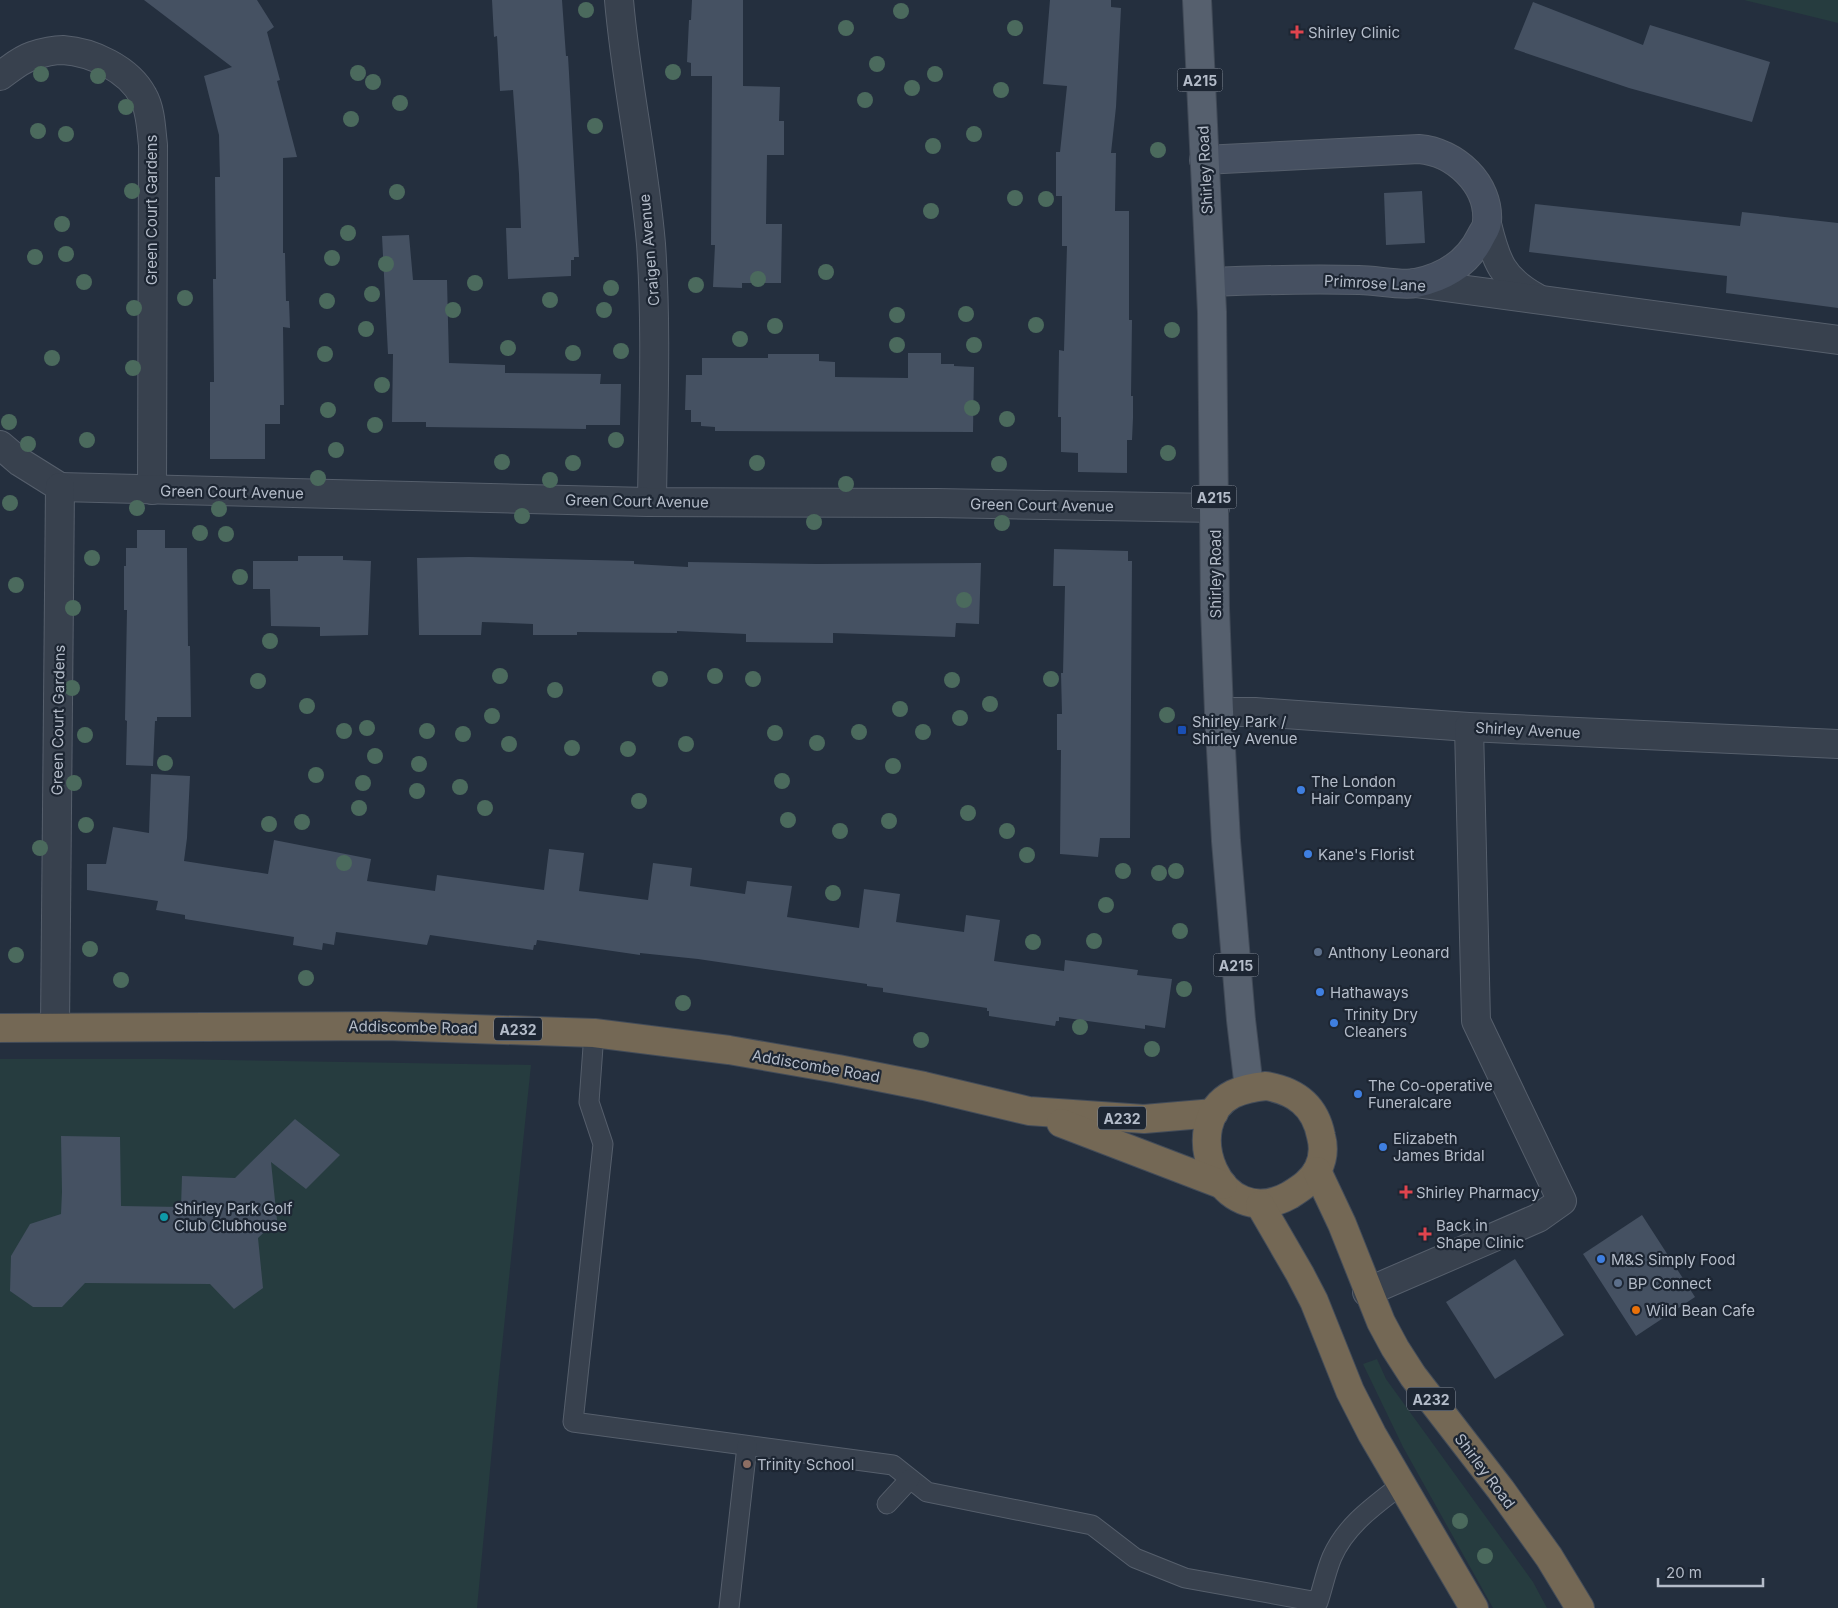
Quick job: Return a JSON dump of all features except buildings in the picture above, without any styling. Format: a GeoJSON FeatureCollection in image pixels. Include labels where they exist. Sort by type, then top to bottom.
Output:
{"type":"FeatureCollection","features":[{"type":"Feature","properties":{"kind":"highway","name":"Addiscombe Road"},"geometry":{"type":"LineString","coordinates":[[0,1028],[386,1026],[594,1033],[729,1050],[924,1086],[1029,1111],[1223,1185]]}},
{"type":"Feature","properties":{"kind":"highway"},"geometry":{"type":"LineString","coordinates":[[1266,1086],[1283,1089],[1300,1099],[1311,1110],[1319,1124],[1322,1158],[1317,1171],[1299,1189],[1282,1199],[1260,1204],[1247,1202],[1232,1194],[1223,1185],[1210,1164],[1206,1144],[1208,1128],[1214,1113],[1232,1094],[1249,1088],[1266,1086]]}},
{"type":"Feature","properties":{"kind":"highway","name":"Addiscombe Road"},"geometry":{"type":"LineString","coordinates":[[1029,1111],[1144,1119],[1214,1113]]}},
{"type":"Feature","properties":{"kind":"highway","name":"Shirley Road"},"geometry":{"type":"LineString","coordinates":[[1317,1171],[1342,1224],[1367,1292],[1385,1331],[1413,1376],[1512,1505],[1549,1557],[1580,1608]]}},
{"type":"Feature","properties":{"kind":"highway"},"geometry":{"type":"LineString","coordinates":[[1260,1204],[1314,1301],[1350,1391],[1401,1485],[1474,1608]]}},
{"type":"Feature","properties":{"kind":"main road","name":"Shirley Road"},"geometry":{"type":"LineString","coordinates":[[1197,0],[1211,282],[1215,608],[1219,712],[1226,841],[1240,1020],[1249,1088]]}},
{"type":"Feature","properties":{"kind":"street","name":"Craigen Avenue"},"geometry":{"type":"LineString","coordinates":[[619,0],[651,256],[654,308],[652,502]]}},
{"type":"Feature","properties":{"kind":"street","name":"Green Court Gardens"},"geometry":{"type":"LineString","coordinates":[[0,76],[12,66],[31,56],[61,50],[102,60],[119,70],[134,83],[144,97],[150,115],[153,145],[152,490]]}},
{"type":"Feature","properties":{"kind":"street"},"geometry":{"type":"LineString","coordinates":[[1204,160],[1419,148],[1432,150],[1455,161],[1466,170],[1482,195],[1486,208],[1487,224],[1478,242],[1458,267],[1445,274],[1414,283]]}},
{"type":"Feature","properties":{"kind":"street","name":"Primrose Lane"},"geometry":{"type":"LineString","coordinates":[[1487,224],[1493,248],[1502,268],[1516,285],[1539,299]]}},
{"type":"Feature","properties":{"kind":"street","name":"Primrose Lane"},"geometry":{"type":"LineString","coordinates":[[1211,282],[1291,279],[1414,283],[1838,340]]}},
{"type":"Feature","properties":{"kind":"street"},"geometry":{"type":"LineString","coordinates":[[0,445],[20,462],[60,487]]}},
{"type":"Feature","properties":{"kind":"street","name":"Green Court Avenue"},"geometry":{"type":"LineString","coordinates":[[60,487],[652,502],[937,503],[1215,508]]}},
{"type":"Feature","properties":{"kind":"street","name":"Green Court Gardens"},"geometry":{"type":"LineString","coordinates":[[55,1027],[60,487]]}},
{"type":"Feature","properties":{"kind":"street","name":"Shirley Avenue"},"geometry":{"type":"LineString","coordinates":[[1219,712],[1255,712],[1469,727],[1838,744]]}},
{"type":"Feature","properties":{"kind":"street"},"geometry":{"type":"LineString","coordinates":[[1367,1292],[1538,1218],[1562,1201],[1476,1021],[1469,727]]}},
{"type":"Feature","properties":{"kind":"lane"},"geometry":{"type":"LineString","coordinates":[[594,1033],[590,1102],[603,1144],[573,1422],[893,1465],[927,1492],[1092,1525],[1135,1558],[1185,1578],[1318,1605],[1332,1557],[1348,1532],[1364,1513],[1401,1485]]}},
{"type":"Feature","properties":{"kind":"lane"},"geometry":{"type":"LineString","coordinates":[[730,1608],[747,1446]]}},
{"type":"Feature","properties":{"kind":"lane"},"geometry":{"type":"LineString","coordinates":[[887,1504],[910,1479]]}},
{"type":"Feature","properties":{"kind":"green space"},"geometry":{"type":"Polygon","coordinates":[[[1744,0],[1838,0],[1838,23],[1744,0]]]}},
{"type":"Feature","properties":{"kind":"green space"},"geometry":{"type":"Polygon","coordinates":[[[0,1059],[165,1059],[531,1065],[477,1608],[0,1608],[0,1059]]]}},
{"type":"Feature","properties":{"kind":"green space"},"geometry":{"type":"Polygon","coordinates":[[[1377,1359],[1386,1379],[1533,1582],[1547,1608],[1493,1608],[1403,1447],[1363,1364],[1377,1359]]]}},
{"type":"Feature","properties":{"kind":"place","name":"Shirley Clinic"},"geometry":{"type":"Point","coordinates":[1297,32]}},
{"type":"Feature","properties":{"kind":"place","name":"Shirley Park / Shirley Avenue"},"geometry":{"type":"Point","coordinates":[1182,730]}},
{"type":"Feature","properties":{"kind":"place","name":"The London Hair Company"},"geometry":{"type":"Point","coordinates":[1301,790]}},
{"type":"Feature","properties":{"kind":"place","name":"Kane's Florist"},"geometry":{"type":"Point","coordinates":[1308,854]}},
{"type":"Feature","properties":{"kind":"place","name":"Anthony Leonard"},"geometry":{"type":"Point","coordinates":[1318,952]}},
{"type":"Feature","properties":{"kind":"place","name":"Hathaways"},"geometry":{"type":"Point","coordinates":[1320,992]}},
{"type":"Feature","properties":{"kind":"place","name":"Trinity Dry Cleaners"},"geometry":{"type":"Point","coordinates":[1334,1023]}},
{"type":"Feature","properties":{"kind":"place","name":"The Co-operative Funeralcare"},"geometry":{"type":"Point","coordinates":[1358,1094]}},
{"type":"Feature","properties":{"kind":"place","name":"Elizabeth James Bridal"},"geometry":{"type":"Point","coordinates":[1383,1147]}},
{"type":"Feature","properties":{"kind":"place","name":"Shirley Pharmacy"},"geometry":{"type":"Point","coordinates":[1406,1192]}},
{"type":"Feature","properties":{"kind":"place","name":"Shirley Park Golf Club Clubhouse"},"geometry":{"type":"Point","coordinates":[164,1217]}},
{"type":"Feature","properties":{"kind":"place","name":"Back in Shape Clinic"},"geometry":{"type":"Point","coordinates":[1425,1234]}},
{"type":"Feature","properties":{"kind":"place","name":"M&S Simply Food"},"geometry":{"type":"Point","coordinates":[1601,1259]}},
{"type":"Feature","properties":{"kind":"place","name":"BP Connect"},"geometry":{"type":"Point","coordinates":[1618,1283]}},
{"type":"Feature","properties":{"kind":"place","name":"Wild Bean Cafe"},"geometry":{"type":"Point","coordinates":[1636,1310]}},
{"type":"Feature","properties":{"kind":"place","name":"Trinity School"},"geometry":{"type":"Point","coordinates":[747,1464]}}]}
